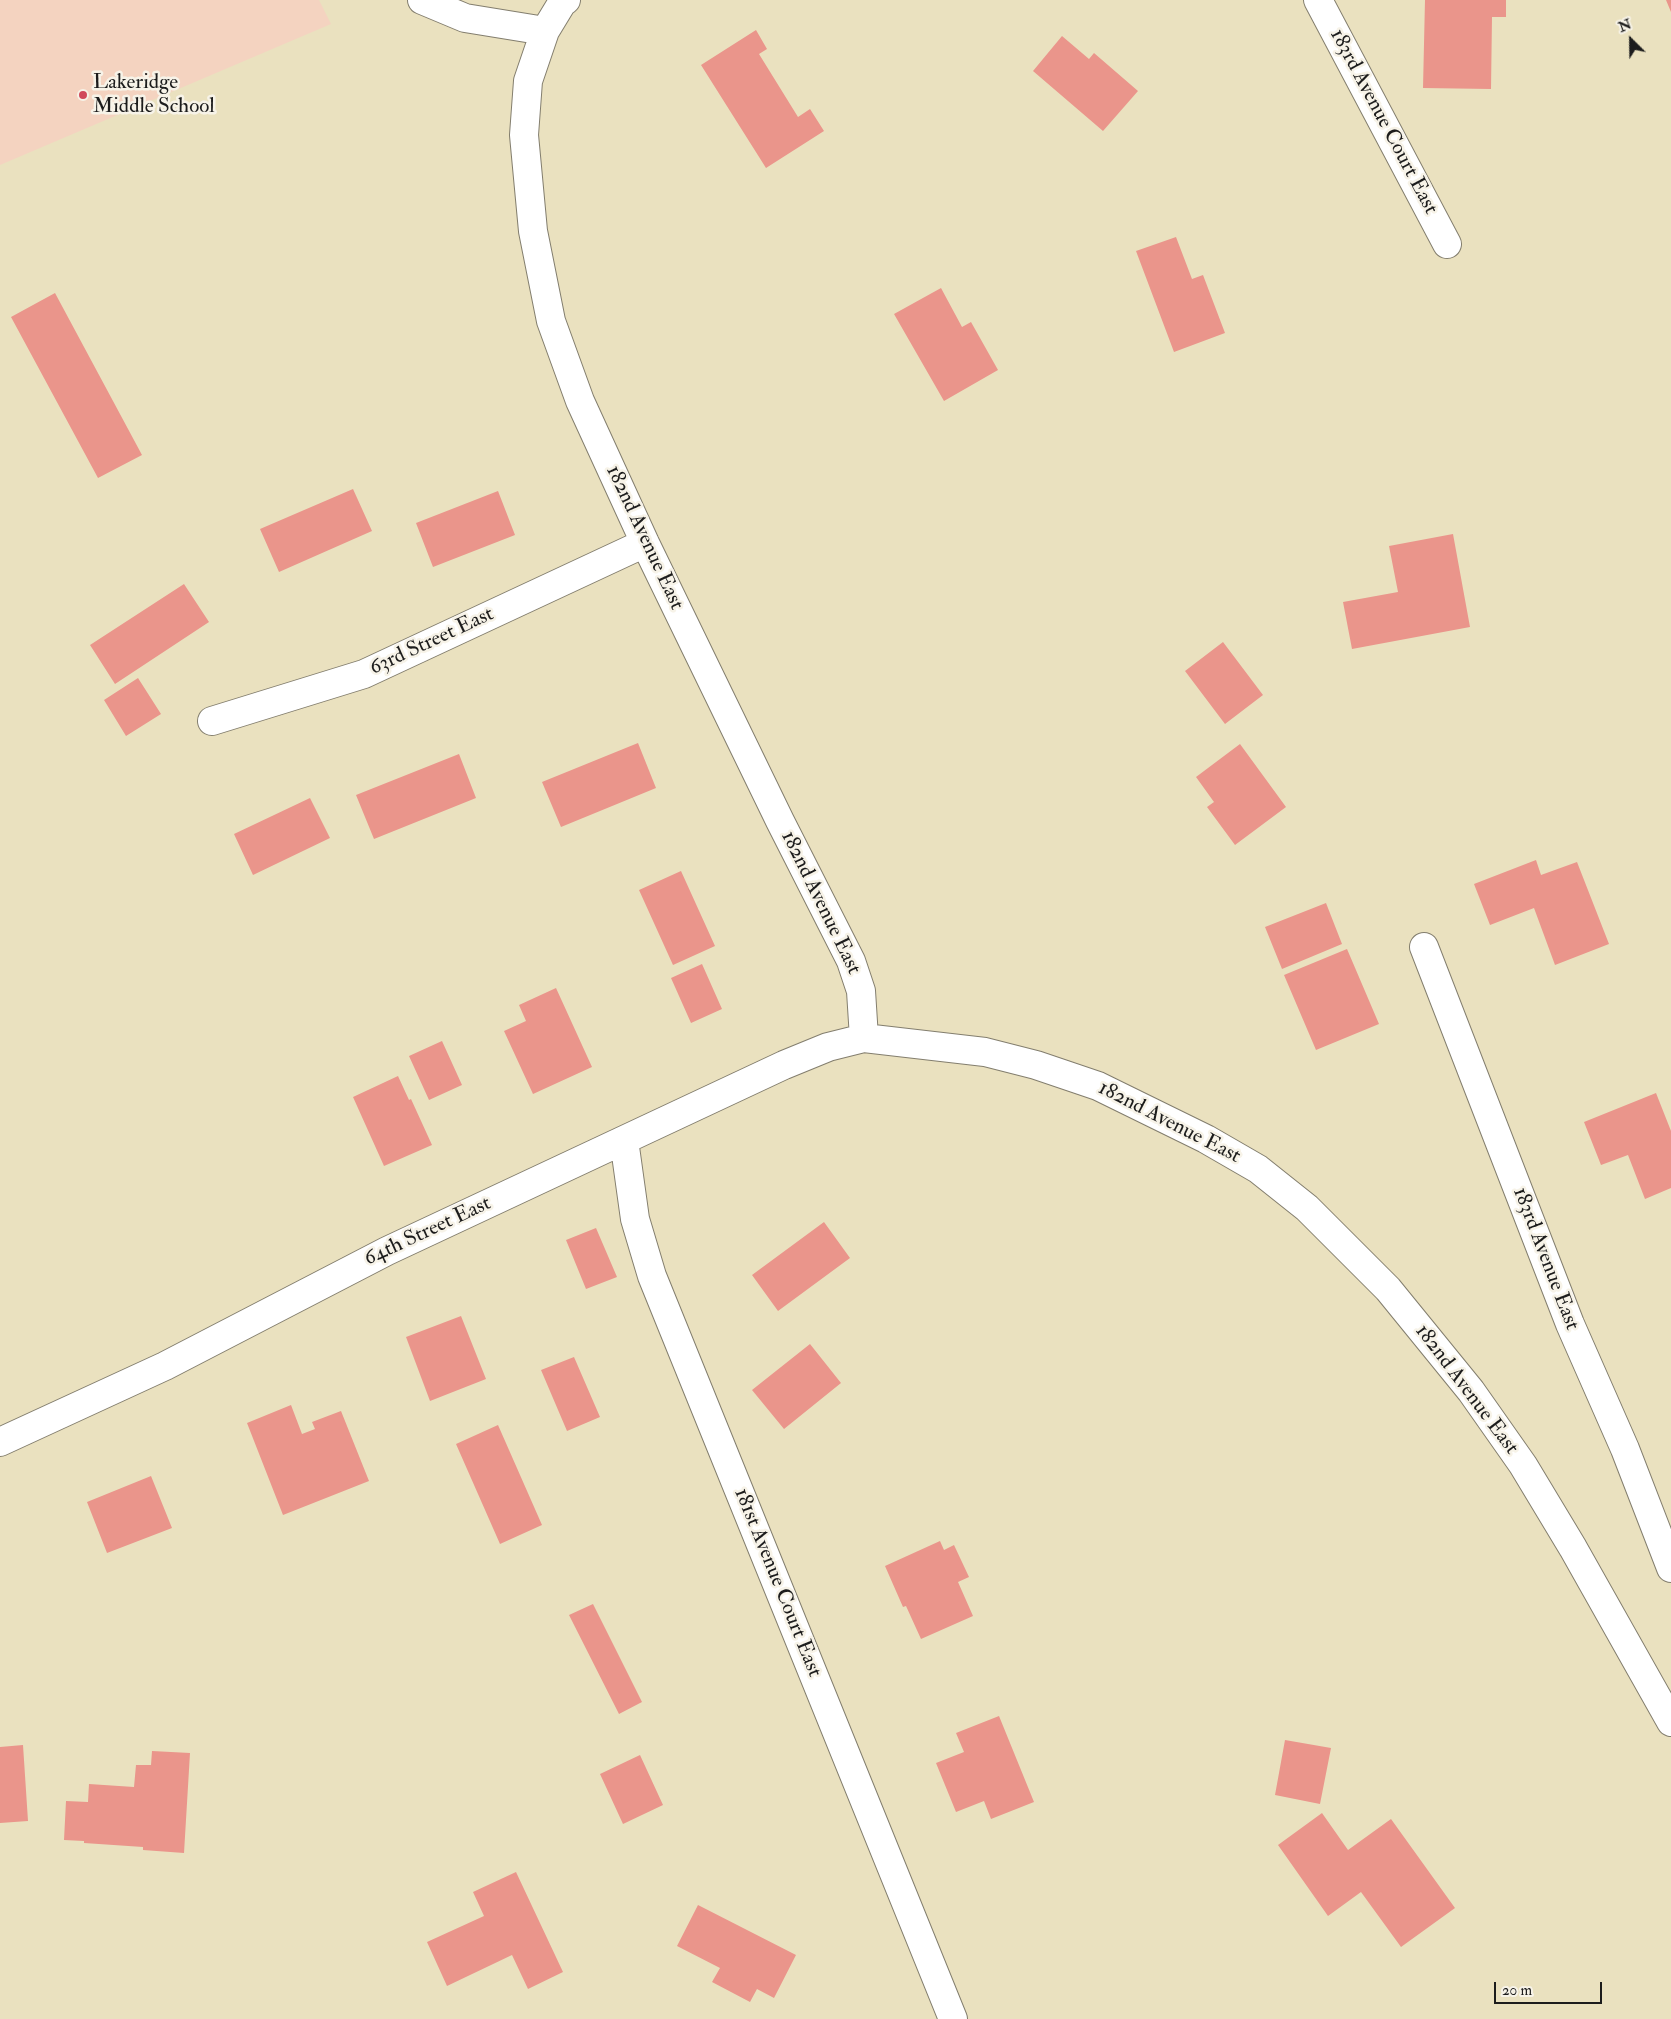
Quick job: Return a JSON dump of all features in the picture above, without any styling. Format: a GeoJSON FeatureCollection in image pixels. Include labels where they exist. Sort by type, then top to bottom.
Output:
{"type":"FeatureCollection","features":[{"type":"Feature","properties":{"kind":"street"},"geometry":{"type":"LineString","coordinates":[[422,0],[465,18],[545,31]]}},
{"type":"Feature","properties":{"kind":"street","name":"182nd Avenue East"},"geometry":{"type":"LineString","coordinates":[[566,0],[562,3],[545,31],[528,81],[524,135],[533,231],[551,321],[576,392],[645,543],[851,961],[861,991],[864,1038],[985,1052],[1036,1065],[1098,1086],[1206,1139],[1258,1169],[1307,1208],[1388,1289],[1481,1406],[1523,1466],[1574,1548],[1668,1711]]}},
{"type":"Feature","properties":{"kind":"street","name":"183rd Avenue Court East"},"geometry":{"type":"LineString","coordinates":[[1318,0],[1447,244]]}},
{"type":"Feature","properties":{"kind":"street","name":"63rd Street East"},"geometry":{"type":"LineString","coordinates":[[212,721],[364,674],[645,543]]}},
{"type":"Feature","properties":{"kind":"street","name":"183rd Avenue East"},"geometry":{"type":"LineString","coordinates":[[1424,947],[1570,1324],[1625,1449],[1671,1568]]}},
{"type":"Feature","properties":{"kind":"street","name":"64th Street East"},"geometry":{"type":"LineString","coordinates":[[0,1442],[165,1366],[387,1251],[784,1065],[828,1047],[864,1038]]}},
{"type":"Feature","properties":{"kind":"street","name":"181st Avenue Court East"},"geometry":{"type":"LineString","coordinates":[[624,1140],[635,1219],[652,1276],[953,2019]]}},
{"type":"Feature","properties":{"kind":"shaded area","name":"Lakeridge Middle School"},"geometry":{"type":"Polygon","coordinates":[[[0,0],[319,0],[331,24],[0,165],[0,0]]]}},
{"type":"Feature","properties":{"kind":"building"},"geometry":{"type":"Polygon","coordinates":[[[1425,0],[1506,0],[1506,17],[1492,17],[1491,89],[1423,88],[1425,0]]]}},
{"type":"Feature","properties":{"kind":"building"},"geometry":{"type":"Polygon","coordinates":[[[1666,0],[1671,0],[1671,12],[1666,0]]]}},
{"type":"Feature","properties":{"kind":"building"},"geometry":{"type":"Polygon","coordinates":[[[756,30],[767,49],[759,54],[798,117],[810,109],[824,131],[766,168],[701,65],[756,30]]]}},
{"type":"Feature","properties":{"kind":"building"},"geometry":{"type":"Polygon","coordinates":[[[1062,36],[1089,59],[1094,53],[1138,91],[1103,131],[1033,71],[1062,36]]]}},
{"type":"Feature","properties":{"kind":"building"},"geometry":{"type":"Polygon","coordinates":[[[1176,237],[1192,279],[1203,275],[1225,333],[1174,352],[1136,251],[1176,237]]]}},
{"type":"Feature","properties":{"kind":"building"},"geometry":{"type":"Polygon","coordinates":[[[941,288],[962,327],[971,322],[998,370],[944,401],[894,314],[941,288]]]}},
{"type":"Feature","properties":{"kind":"building"},"geometry":{"type":"Polygon","coordinates":[[[55,293],[142,455],[98,478],[11,317],[55,293]]]}},
{"type":"Feature","properties":{"kind":"building"},"geometry":{"type":"Polygon","coordinates":[[[353,489],[372,531],[279,572],[260,529],[353,489]]]}},
{"type":"Feature","properties":{"kind":"building"},"geometry":{"type":"Polygon","coordinates":[[[498,491],[515,535],[433,567],[416,523],[498,491]]]}},
{"type":"Feature","properties":{"kind":"building"},"geometry":{"type":"Polygon","coordinates":[[[1453,534],[1470,627],[1352,649],[1343,602],[1398,592],[1389,546],[1453,534]]]}},
{"type":"Feature","properties":{"kind":"building"},"geometry":{"type":"Polygon","coordinates":[[[184,584],[209,622],[115,684],[90,645],[184,584]]]}},
{"type":"Feature","properties":{"kind":"building"},"geometry":{"type":"Polygon","coordinates":[[[1223,642],[1263,695],[1225,724],[1185,671],[1223,642]]]}},
{"type":"Feature","properties":{"kind":"building"},"geometry":{"type":"Polygon","coordinates":[[[138,678],[161,714],[126,736],[104,700],[138,678]]]}},
{"type":"Feature","properties":{"kind":"building"},"geometry":{"type":"Polygon","coordinates":[[[638,743],[656,788],[561,827],[542,782],[638,743]]]}},
{"type":"Feature","properties":{"kind":"building"},"geometry":{"type":"Polygon","coordinates":[[[1240,744],[1286,807],[1235,845],[1207,807],[1214,802],[1196,777],[1240,744]]]}},
{"type":"Feature","properties":{"kind":"building"},"geometry":{"type":"Polygon","coordinates":[[[459,754],[476,798],[374,839],[356,795],[459,754]]]}},
{"type":"Feature","properties":{"kind":"building"},"geometry":{"type":"Polygon","coordinates":[[[310,798],[330,838],[253,875],[234,834],[310,798]]]}},
{"type":"Feature","properties":{"kind":"building"},"geometry":{"type":"Polygon","coordinates":[[[1536,860],[1541,875],[1577,862],[1609,944],[1555,965],[1534,908],[1490,925],[1474,884],[1536,860]]]}},
{"type":"Feature","properties":{"kind":"building"},"geometry":{"type":"Polygon","coordinates":[[[681,871],[715,946],[673,965],[639,890],[681,871]]]}},
{"type":"Feature","properties":{"kind":"building"},"geometry":{"type":"Polygon","coordinates":[[[1326,903],[1342,944],[1282,969],[1265,927],[1326,903]]]}},
{"type":"Feature","properties":{"kind":"building"},"geometry":{"type":"Polygon","coordinates":[[[1347,949],[1379,1024],[1316,1050],[1284,975],[1347,949]]]}},
{"type":"Feature","properties":{"kind":"building"},"geometry":{"type":"Polygon","coordinates":[[[702,964],[722,1009],[691,1023],[671,978],[702,964]]]}},
{"type":"Feature","properties":{"kind":"building"},"geometry":{"type":"Polygon","coordinates":[[[556,988],[592,1067],[533,1094],[504,1031],[526,1021],[519,1005],[556,988]]]}},
{"type":"Feature","properties":{"kind":"building"},"geometry":{"type":"Polygon","coordinates":[[[442,1041],[462,1085],[429,1100],[409,1056],[442,1041]]]}},
{"type":"Feature","properties":{"kind":"building"},"geometry":{"type":"Polygon","coordinates":[[[398,1076],[432,1145],[384,1166],[353,1097],[398,1076]]]}},
{"type":"Feature","properties":{"kind":"building"},"geometry":{"type":"Polygon","coordinates":[[[1656,1093],[1671,1131],[1671,1188],[1645,1199],[1628,1155],[1601,1165],[1584,1122],[1656,1093]]]}},
{"type":"Feature","properties":{"kind":"building"},"geometry":{"type":"Polygon","coordinates":[[[824,1222],[850,1258],[778,1311],[752,1275],[824,1222]]]}},
{"type":"Feature","properties":{"kind":"building"},"geometry":{"type":"Polygon","coordinates":[[[596,1228],[617,1277],[586,1289],[566,1240],[596,1228]]]}},
{"type":"Feature","properties":{"kind":"building"},"geometry":{"type":"Polygon","coordinates":[[[461,1316],[486,1379],[430,1401],[406,1337],[461,1316]]]}},
{"type":"Feature","properties":{"kind":"building"},"geometry":{"type":"Polygon","coordinates":[[[810,1344],[841,1383],[784,1429],[752,1390],[810,1344]]]}},
{"type":"Feature","properties":{"kind":"building"},"geometry":{"type":"Polygon","coordinates":[[[574,1357],[600,1417],[567,1431],[541,1370],[574,1357]]]}},
{"type":"Feature","properties":{"kind":"building"},"geometry":{"type":"Polygon","coordinates":[[[291,1405],[302,1434],[315,1429],[312,1422],[341,1411],[369,1481],[283,1515],[247,1423],[291,1405]]]}},
{"type":"Feature","properties":{"kind":"building"},"geometry":{"type":"Polygon","coordinates":[[[498,1425],[542,1525],[500,1544],[456,1444],[498,1425]]]}},
{"type":"Feature","properties":{"kind":"building"},"geometry":{"type":"Polygon","coordinates":[[[151,1476],[172,1528],[107,1553],[87,1502],[151,1476]]]}},
{"type":"Feature","properties":{"kind":"building"},"geometry":{"type":"Polygon","coordinates":[[[940,1541],[944,1550],[954,1545],[969,1577],[958,1582],[973,1616],[921,1639],[906,1606],[903,1607],[885,1566],[940,1541]]]}},
{"type":"Feature","properties":{"kind":"building"},"geometry":{"type":"Polygon","coordinates":[[[593,1604],[642,1702],[619,1714],[569,1615],[593,1604]]]}},
{"type":"Feature","properties":{"kind":"building"},"geometry":{"type":"Polygon","coordinates":[[[999,1716],[1034,1802],[991,1819],[984,1801],[956,1812],[936,1763],[964,1752],[956,1733],[999,1716]]]}},
{"type":"Feature","properties":{"kind":"building"},"geometry":{"type":"Polygon","coordinates":[[[1285,1740],[1331,1748],[1320,1804],[1275,1795],[1285,1740]]]}},
{"type":"Feature","properties":{"kind":"building"},"geometry":{"type":"Polygon","coordinates":[[[23,1745],[28,1821],[0,1823],[0,1747],[23,1745]]]}},
{"type":"Feature","properties":{"kind":"building"},"geometry":{"type":"Polygon","coordinates":[[[152,1751],[190,1753],[184,1853],[143,1850],[143,1847],[64,1840],[66,1801],[88,1802],[89,1784],[134,1787],[136,1765],[151,1765],[152,1751]]]}},
{"type":"Feature","properties":{"kind":"building"},"geometry":{"type":"Polygon","coordinates":[[[640,1755],[663,1805],[623,1824],[600,1774],[640,1755]]]}},
{"type":"Feature","properties":{"kind":"building"},"geometry":{"type":"Polygon","coordinates":[[[1322,1813],[1348,1850],[1391,1819],[1455,1908],[1401,1947],[1361,1892],[1328,1916],[1278,1845],[1322,1813]]]}},
{"type":"Feature","properties":{"kind":"building"},"geometry":{"type":"Polygon","coordinates":[[[516,1872],[563,1972],[528,1989],[512,1955],[447,1986],[427,1942],[484,1916],[473,1892],[516,1872]]]}},
{"type":"Feature","properties":{"kind":"building"},"geometry":{"type":"Polygon","coordinates":[[[698,1905],[796,1955],[774,1998],[757,1989],[750,2002],[712,1982],[720,1968],[677,1946],[698,1905]]]}},
{"type":"Feature","properties":{"kind":"place","name":"Lakeridge Middle School"},"geometry":{"type":"Point","coordinates":[83,95]}}]}
